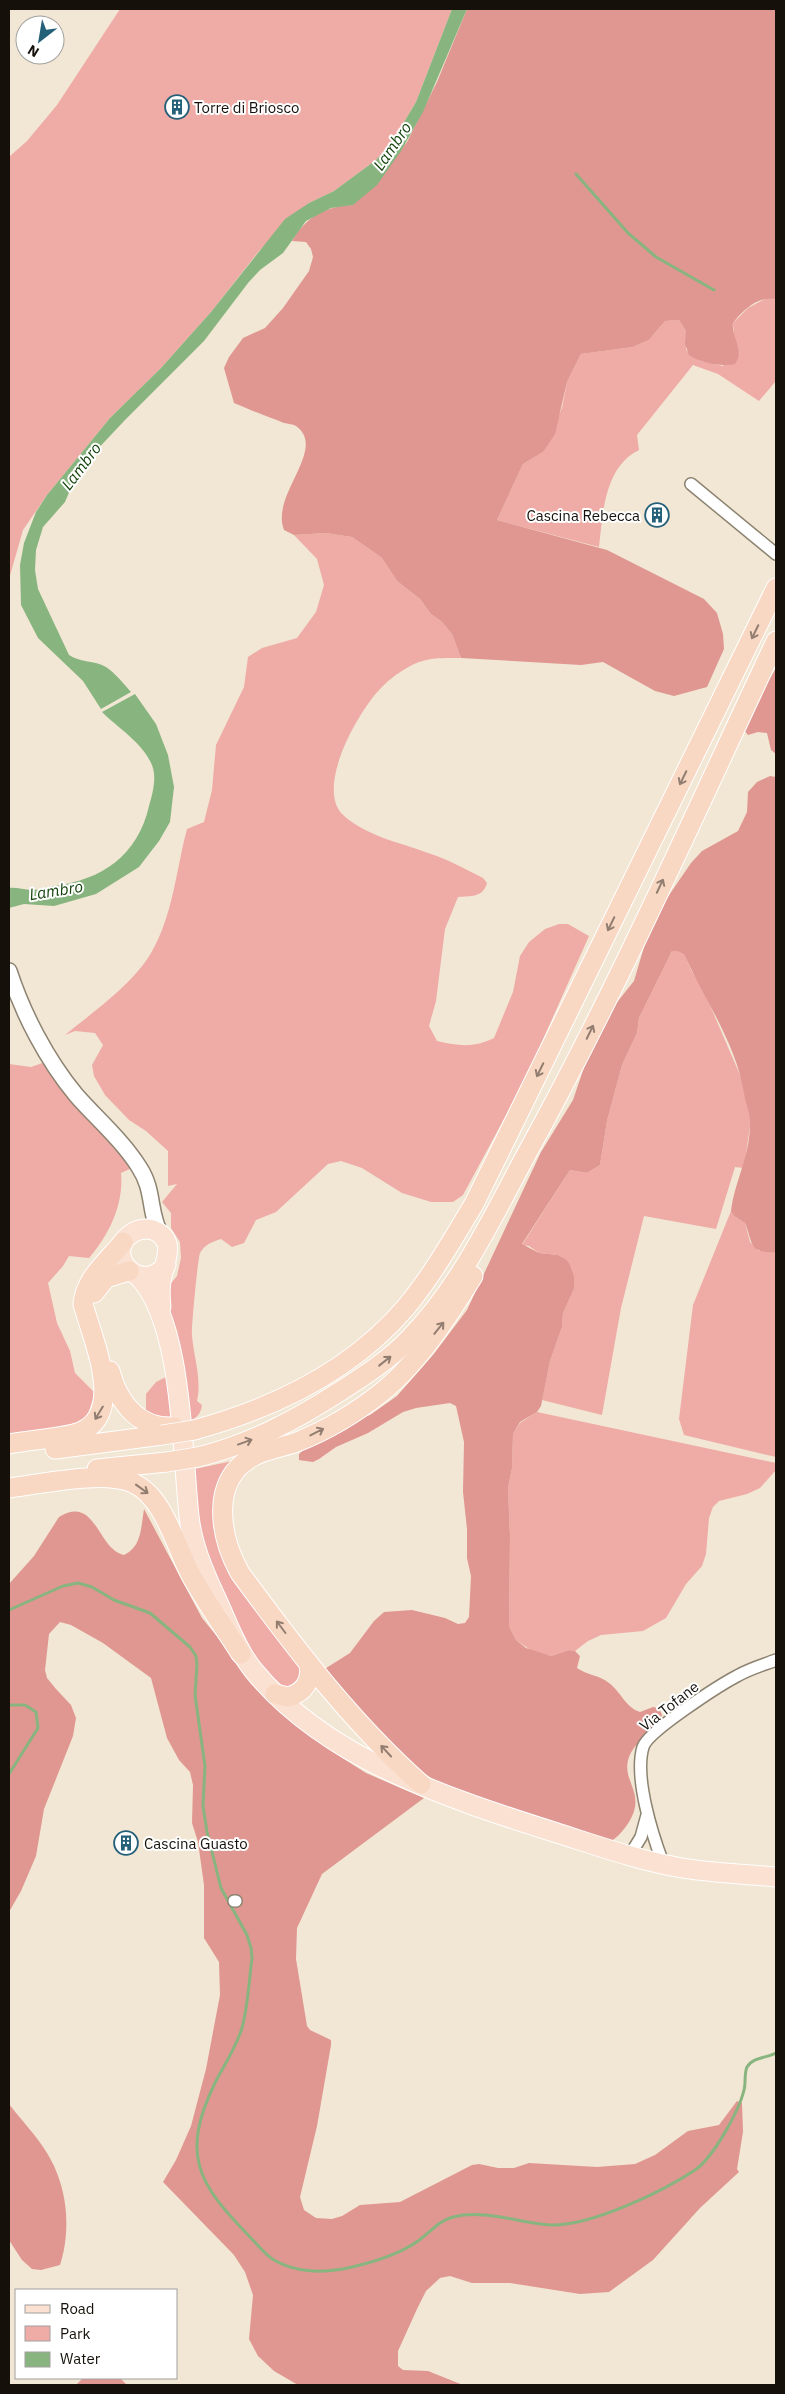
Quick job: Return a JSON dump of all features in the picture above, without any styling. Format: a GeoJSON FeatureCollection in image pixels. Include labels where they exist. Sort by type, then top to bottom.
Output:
{"type":"FeatureCollection","features":[{"type":"Feature","properties":{"kind":"highway"},"geometry":{"type":"LineString","coordinates":[[9,1455],[194,1426],[273,1404],[326,1376],[365,1346],[393,1320],[419,1291],[474,1204],[776,588]]}},
{"type":"Feature","properties":{"kind":"highway"},"geometry":{"type":"LineString","coordinates":[[421,1784],[371,1736],[309,1664],[244,1578],[232,1560],[226,1537],[221,1502],[226,1486],[235,1473],[254,1456],[298,1442],[346,1417],[383,1392],[445,1322],[477,1270],[509,1208],[560,1093],[776,641]]}},
{"type":"Feature","properties":{"kind":"highway"},"geometry":{"type":"LineString","coordinates":[[9,1479],[167,1462],[222,1450],[285,1425],[386,1360],[409,1339],[444,1296],[473,1251],[560,1093]]}},
{"type":"Feature","properties":{"kind":"highway"},"geometry":{"type":"LineString","coordinates":[[9,1444],[74,1434],[92,1424],[99,1415],[104,1406],[105,1386],[83,1304],[84,1296],[91,1279],[129,1236]]}},
{"type":"Feature","properties":{"kind":"highway"},"geometry":{"type":"LineString","coordinates":[[134,1273],[106,1278],[95,1291],[92,1298],[93,1310],[114,1385],[124,1405],[141,1420],[168,1431]]}},
{"type":"Feature","properties":{"kind":"highway"},"geometry":{"type":"LineString","coordinates":[[9,1488],[98,1477],[115,1478],[133,1483],[147,1493],[159,1507],[192,1578],[241,1654]]}},
{"type":"Feature","properties":{"kind":"highway"},"geometry":{"type":"LineString","coordinates":[[275,1694],[288,1697],[300,1692],[311,1674],[309,1664]]}},
{"type":"Feature","properties":{"kind":"main road"},"geometry":{"type":"LineString","coordinates":[[162,1315],[151,1291],[122,1258],[129,1236],[149,1229],[161,1235],[169,1252],[160,1289],[162,1315],[172,1358],[181,1420],[193,1538],[200,1563],[241,1654],[275,1694],[311,1726],[376,1766],[514,1820],[682,1868],[776,1877]]}},
{"type":"Feature","properties":{"kind":"main road"},"geometry":{"type":"LineString","coordinates":[[134,1273],[151,1276],[162,1270],[166,1265]]}},
{"type":"Feature","properties":{"kind":"street"},"geometry":{"type":"LineString","coordinates":[[691,484],[776,554]]}},
{"type":"Feature","properties":{"kind":"street"},"geometry":{"type":"LineString","coordinates":[[10,979],[42,1046],[66,1083],[122,1144],[138,1165],[149,1185],[155,1220],[161,1235]]}},
{"type":"Feature","properties":{"kind":"street"},"geometry":{"type":"LineString","coordinates":[[129,1236],[148,1203],[149,1185]]}},
{"type":"Feature","properties":{"kind":"street","name":"Via Tofane"},"geometry":{"type":"LineString","coordinates":[[663,1863],[647,1815],[641,1765],[643,1746],[651,1735],[693,1704],[737,1676],[776,1660]]}},
{"type":"Feature","properties":{"kind":"street","name":"Via Tofane"},"geometry":{"type":"LineString","coordinates":[[630,1854],[641,1837],[647,1815]]}},
{"type":"Feature","properties":{"kind":"green space"},"geometry":{"type":"Polygon","coordinates":[[[120,9],[452,9],[416,102],[391,144],[376,160],[334,191],[309,203],[259,251],[211,312],[161,368],[110,418],[47,495],[23,530],[9,579],[9,157],[27,141],[57,105],[120,9]]]}},
{"type":"Feature","properties":{"kind":"green space"},"geometry":{"type":"Polygon","coordinates":[[[767,298],[776,300],[776,381],[759,401],[718,374],[693,365],[637,435],[639,450],[627,458],[612,479],[604,506],[599,547],[497,520],[523,464],[543,452],[562,408],[567,382],[581,354],[633,347],[649,340],[665,321],[679,320],[686,331],[686,350],[701,361],[723,366],[734,337],[733,323],[748,308],[767,298]]]}},
{"type":"Feature","properties":{"kind":"green space"},"geometry":{"type":"Polygon","coordinates":[[[326,533],[352,537],[382,558],[397,581],[420,599],[431,614],[442,622],[452,634],[461,658],[424,660],[419,662],[392,678],[374,695],[353,727],[344,746],[337,766],[334,785],[335,801],[342,814],[351,822],[383,838],[449,861],[483,878],[487,883],[479,894],[458,897],[445,929],[436,1001],[429,1026],[437,1041],[473,1045],[494,1038],[513,992],[520,956],[529,942],[545,929],[559,924],[568,924],[589,936],[525,1080],[463,1195],[453,1202],[431,1202],[402,1193],[362,1168],[341,1161],[328,1164],[276,1212],[256,1220],[244,1243],[232,1247],[221,1239],[206,1245],[199,1257],[192,1331],[199,1385],[197,1401],[202,1405],[200,1413],[190,1421],[175,1423],[153,1421],[146,1411],[146,1394],[156,1382],[178,1371],[166,1301],[167,1288],[177,1276],[181,1258],[180,1242],[171,1228],[171,1213],[162,1202],[177,1184],[168,1186],[168,1151],[146,1131],[129,1120],[105,1095],[94,1076],[92,1065],[103,1045],[95,1033],[75,1031],[65,1035],[123,986],[144,964],[151,953],[169,908],[187,829],[204,822],[212,790],[216,745],[244,687],[248,657],[262,648],[297,638],[316,612],[324,585],[317,559],[294,535],[326,533]]]}},
{"type":"Feature","properties":{"kind":"green space"},"geometry":{"type":"Polygon","coordinates":[[[678,950],[684,953],[691,970],[703,989],[743,1082],[750,1113],[744,1168],[735,1167],[716,1229],[644,1216],[621,1308],[602,1415],[542,1400],[550,1361],[562,1327],[563,1313],[574,1289],[574,1276],[564,1258],[558,1255],[539,1253],[529,1246],[522,1245],[570,1170],[587,1173],[600,1165],[607,1121],[622,1065],[637,1033],[639,1018],[672,951],[678,950]]]}},
{"type":"Feature","properties":{"kind":"green space"},"geometry":{"type":"Polygon","coordinates":[[[51,1060],[138,1165],[121,1173],[120,1196],[114,1218],[96,1249],[89,1258],[69,1256],[48,1283],[57,1323],[70,1351],[75,1373],[95,1393],[87,1417],[77,1428],[9,1443],[9,1064],[31,1067],[51,1060]]]}},
{"type":"Feature","properties":{"kind":"green space"},"geometry":{"type":"Polygon","coordinates":[[[731,1211],[734,1216],[745,1223],[750,1242],[759,1251],[776,1252],[776,1457],[684,1435],[679,1419],[693,1305],[731,1211]]]}},
{"type":"Feature","properties":{"kind":"green space"},"geometry":{"type":"Polygon","coordinates":[[[537,1412],[776,1463],[776,1470],[760,1488],[747,1494],[719,1501],[713,1507],[709,1518],[706,1554],[702,1566],[686,1584],[666,1618],[643,1631],[601,1635],[588,1641],[575,1651],[569,1650],[551,1656],[532,1651],[516,1640],[509,1626],[510,1536],[508,1488],[512,1468],[513,1434],[520,1423],[537,1412]]]}},
{"type":"Feature","properties":{"kind":"green space"},"geometry":{"type":"Polygon","coordinates":[[[237,1460],[215,1491],[213,1526],[228,1573],[303,1673],[295,1686],[288,1690],[263,1670],[232,1613],[198,1535],[190,1470],[237,1460]]]}},
{"type":"Feature","properties":{"kind":"shaded area"},"geometry":{"type":"Polygon","coordinates":[[[467,9],[776,9],[776,300],[764,299],[758,301],[746,309],[733,323],[739,354],[735,364],[711,364],[689,355],[685,344],[686,331],[679,320],[665,321],[649,340],[633,347],[581,354],[567,382],[555,434],[543,452],[523,464],[497,520],[607,550],[704,599],[717,613],[723,634],[724,649],[707,687],[674,696],[655,691],[603,662],[581,665],[461,658],[452,634],[442,622],[431,614],[420,599],[397,581],[382,558],[352,537],[326,533],[294,535],[284,530],[282,516],[284,502],[303,460],[306,447],[304,436],[295,425],[284,423],[234,403],[224,368],[229,357],[243,338],[265,328],[283,308],[309,271],[313,257],[311,249],[306,242],[292,241],[304,225],[317,214],[334,208],[353,205],[407,142],[437,82],[467,9]]]}},
{"type":"Feature","properties":{"kind":"shaded area"},"geometry":{"type":"Polygon","coordinates":[[[776,668],[776,754],[771,750],[767,733],[758,732],[748,735],[744,730],[756,702],[776,668]]]}},
{"type":"Feature","properties":{"kind":"shaded area"},"geometry":{"type":"Polygon","coordinates":[[[770,776],[776,777],[776,1252],[756,1249],[753,1246],[745,1223],[734,1216],[731,1211],[747,1149],[750,1126],[749,1113],[740,1075],[727,1039],[684,954],[678,951],[672,951],[639,1018],[637,1033],[622,1065],[607,1121],[600,1165],[587,1173],[570,1170],[522,1244],[539,1253],[558,1255],[564,1258],[569,1263],[574,1276],[574,1289],[563,1313],[562,1327],[550,1361],[541,1406],[537,1412],[520,1422],[513,1434],[512,1468],[508,1488],[510,1536],[509,1626],[516,1640],[526,1648],[551,1656],[569,1650],[575,1651],[580,1656],[577,1668],[609,1683],[635,1710],[640,1712],[653,1707],[659,1708],[662,1715],[656,1725],[636,1745],[629,1757],[628,1774],[635,1796],[633,1814],[620,1833],[613,1840],[607,1842],[440,1784],[406,1761],[323,1670],[350,1653],[374,1621],[384,1612],[412,1610],[445,1618],[458,1624],[465,1623],[469,1617],[471,1576],[467,1558],[467,1529],[463,1492],[464,1442],[456,1406],[450,1403],[403,1412],[368,1433],[336,1447],[313,1462],[299,1460],[299,1454],[314,1440],[350,1421],[370,1415],[397,1396],[433,1355],[467,1310],[541,1152],[573,1100],[593,1041],[610,1011],[634,981],[652,920],[691,863],[702,851],[738,831],[747,812],[748,792],[757,782],[770,776]]]}},
{"type":"Feature","properties":{"kind":"shaded area"},"geometry":{"type":"Polygon","coordinates":[[[144,1509],[202,1618],[247,1673],[333,1752],[366,1773],[424,1798],[322,1874],[297,1928],[296,1959],[307,2026],[310,2030],[331,2040],[317,2126],[300,2197],[304,2210],[316,2218],[332,2219],[342,2216],[360,2205],[400,2202],[472,2165],[479,2164],[498,2168],[514,2168],[529,2163],[597,2167],[635,2164],[655,2155],[688,2131],[719,2125],[737,2101],[742,2103],[743,2132],[737,2169],[739,2172],[700,2208],[653,2260],[609,2292],[580,2294],[510,2283],[472,2283],[450,2276],[440,2278],[426,2291],[398,2351],[398,2366],[403,2370],[428,2371],[463,2385],[298,2385],[274,2371],[258,2356],[249,2339],[253,2295],[245,2272],[234,2255],[163,2182],[176,2160],[191,2126],[206,2069],[220,1995],[219,1962],[204,1938],[204,1885],[198,1842],[192,1823],[193,1785],[190,1772],[179,1760],[167,1738],[151,1678],[103,1643],[71,1625],[60,1622],[49,1634],[45,1670],[47,1678],[71,1705],[76,1718],[73,1736],[44,1809],[36,1856],[21,1891],[9,1912],[9,1584],[34,1556],[59,1517],[71,1512],[81,1512],[89,1517],[115,1551],[124,1555],[134,1547],[140,1535],[144,1509]]]}},
{"type":"Feature","properties":{"kind":"shaded area"},"geometry":{"type":"Polygon","coordinates":[[[9,2104],[47,2153],[59,2179],[66,2208],[66,2237],[60,2265],[41,2270],[32,2269],[22,2260],[9,2240],[9,2104]]]}},
{"type":"Feature","properties":{"kind":"shaded area"},"geometry":{"type":"Polygon","coordinates":[[[82,2379],[121,2379],[127,2385],[76,2385],[82,2379]]]}},
{"type":"Feature","properties":{"kind":"water","name":"Lambro"},"geometry":{"type":"Polygon","coordinates":[[[452,9],[467,9],[423,112],[401,151],[377,185],[353,205],[331,208],[306,221],[283,253],[260,270],[248,283],[204,341],[93,454],[70,490],[65,502],[43,527],[36,550],[35,570],[38,589],[69,655],[106,667],[131,692],[101,709],[83,681],[38,638],[21,605],[20,565],[24,543],[36,512],[47,495],[110,418],[161,368],[211,312],[285,219],[309,203],[334,191],[376,160],[391,144],[416,102],[452,9]]]}},
{"type":"Feature","properties":{"kind":"water","name":"Lambro"},"geometry":{"type":"Polygon","coordinates":[[[135,694],[156,724],[168,755],[174,787],[170,822],[159,841],[139,867],[96,894],[54,906],[24,904],[9,908],[9,888],[37,890],[88,878],[115,862],[127,851],[136,838],[144,823],[152,795],[154,772],[141,747],[102,712],[135,694]]]}},
{"type":"Feature","properties":{"kind":"waterway"},"geometry":{"type":"LineString","coordinates":[[576,174],[628,233],[656,257],[714,290]]}},
{"type":"Feature","properties":{"kind":"waterway"},"geometry":{"type":"LineString","coordinates":[[9,1610],[63,1586],[78,1583],[92,1587],[114,1600],[150,1613],[190,1647],[196,1656],[195,1695],[205,1766],[203,1806],[207,1832],[221,1888],[247,1935],[252,1958],[242,2028],[204,2108],[198,2130],[197,2149],[200,2167],[207,2184],[218,2201],[261,2249],[274,2260],[299,2269],[326,2271],[343,2269],[372,2262],[401,2251],[418,2241],[443,2221],[453,2217],[490,2215],[539,2224],[567,2224],[586,2220],[626,2206],[681,2179],[702,2164],[717,2145],[737,2110],[744,2090],[747,2067],[756,2059],[776,2053]]}},
{"type":"Feature","properties":{"kind":"waterway"},"geometry":{"type":"LineString","coordinates":[[9,1705],[25,1705],[36,1712],[38,1728],[9,1774]]}},
{"type":"Feature","properties":{"kind":"place","name":"Torre di Briosco"},"geometry":{"type":"Point","coordinates":[177,107]}},
{"type":"Feature","properties":{"kind":"place","name":"Cascina Rebecca"},"geometry":{"type":"Point","coordinates":[657,515]}},
{"type":"Feature","properties":{"kind":"place","name":"Cascina Guasto"},"geometry":{"type":"Point","coordinates":[126,1843]}}]}
